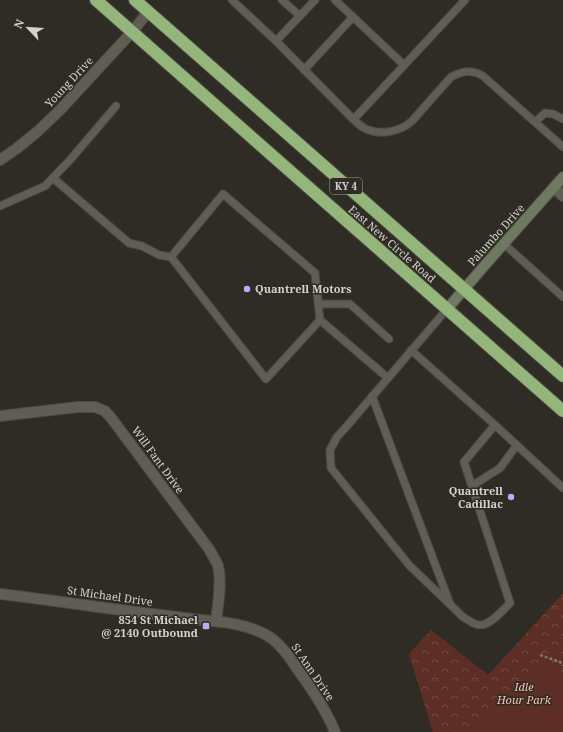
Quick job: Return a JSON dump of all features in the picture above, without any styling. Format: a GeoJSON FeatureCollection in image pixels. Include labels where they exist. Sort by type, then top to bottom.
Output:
{"type":"FeatureCollection","features":[{"type":"Feature","properties":{"kind":"highway","name":"East New Circle Road"},"geometry":{"type":"LineString","coordinates":[[96,0],[563,411]]}},
{"type":"Feature","properties":{"kind":"highway","name":"East New Circle Road"},"geometry":{"type":"LineString","coordinates":[[135,0],[563,376]]}},
{"type":"Feature","properties":{"kind":"street","name":"Young Drive"},"geometry":{"type":"LineString","coordinates":[[0,160],[37,132],[60,110],[132,32],[148,12]]}},
{"type":"Feature","properties":{"kind":"street","name":"Palumbo Drive"},"geometry":{"type":"LineString","coordinates":[[447,309],[563,177]]}},
{"type":"Feature","properties":{"kind":"street"},"geometry":{"type":"LineString","coordinates":[[554,188],[563,196]]}},
{"type":"Feature","properties":{"kind":"street","name":"Will Fant Drive"},"geometry":{"type":"LineString","coordinates":[[0,416],[78,407],[95,408],[105,411],[112,418],[216,560],[220,579],[216,621]]}},
{"type":"Feature","properties":{"kind":"street","name":"St Michael Drive"},"geometry":{"type":"LineString","coordinates":[[0,594],[155,615],[216,621]]}},
{"type":"Feature","properties":{"kind":"street","name":"St Ann Drive"},"geometry":{"type":"LineString","coordinates":[[216,621],[249,627],[266,635],[280,645],[322,705],[336,732]]}},
{"type":"Feature","properties":{"kind":"lane"},"geometry":{"type":"LineString","coordinates":[[232,0],[363,127],[375,132],[391,131],[403,128],[412,121],[451,77],[467,71],[478,73],[483,76],[563,147]]}},
{"type":"Feature","properties":{"kind":"lane"},"geometry":{"type":"LineString","coordinates":[[282,0],[300,16]]}},
{"type":"Feature","properties":{"kind":"lane"},"geometry":{"type":"LineString","coordinates":[[276,42],[315,0]]}},
{"type":"Feature","properties":{"kind":"lane"},"geometry":{"type":"LineString","coordinates":[[335,0],[404,65]]}},
{"type":"Feature","properties":{"kind":"lane"},"geometry":{"type":"LineString","coordinates":[[354,119],[465,0]]}},
{"type":"Feature","properties":{"kind":"lane"},"geometry":{"type":"LineString","coordinates":[[304,70],[352,17]]}},
{"type":"Feature","properties":{"kind":"lane"},"geometry":{"type":"LineString","coordinates":[[0,206],[44,186],[70,160],[116,106]]}},
{"type":"Feature","properties":{"kind":"lane"},"geometry":{"type":"LineString","coordinates":[[535,122],[545,113],[553,114],[563,119]]}},
{"type":"Feature","properties":{"kind":"lane"},"geometry":{"type":"LineString","coordinates":[[53,178],[129,243],[142,246],[159,255],[171,257],[266,380],[320,320]]}},
{"type":"Feature","properties":{"kind":"lane"},"geometry":{"type":"LineString","coordinates":[[171,257],[223,194],[315,273],[320,320],[388,378]]}},
{"type":"Feature","properties":{"kind":"lane"},"geometry":{"type":"LineString","coordinates":[[504,244],[563,297]]}},
{"type":"Feature","properties":{"kind":"lane"},"geometry":{"type":"LineString","coordinates":[[318,304],[350,304],[389,339]]}},
{"type":"Feature","properties":{"kind":"lane"},"geometry":{"type":"LineString","coordinates":[[447,309],[337,437],[330,450],[331,468],[409,565],[451,606],[470,622],[480,625],[489,623],[510,603],[464,462],[495,425]]}},
{"type":"Feature","properties":{"kind":"lane"},"geometry":{"type":"LineString","coordinates":[[411,350],[563,488]]}},
{"type":"Feature","properties":{"kind":"lane"},"geometry":{"type":"LineString","coordinates":[[372,396],[451,606]]}},
{"type":"Feature","properties":{"kind":"lane"},"geometry":{"type":"LineString","coordinates":[[472,486],[500,468],[517,445]]}},
{"type":"Feature","properties":{"kind":"path"},"geometry":{"type":"LineString","coordinates":[[540,655],[560,662],[563,665]]}},
{"type":"Feature","properties":{"kind":"green space","name":"Idle Hour Park"},"geometry":{"type":"Polygon","coordinates":[[[563,593],[563,732],[433,732],[409,654],[431,630],[488,675],[563,593]]]}},
{"type":"Feature","properties":{"kind":"green space"},"geometry":{"type":"Polygon","coordinates":[[[538,666],[551,668],[563,682],[563,732],[474,732],[517,684],[538,666]]]}},
{"type":"Feature","properties":{"kind":"place","name":"Quantrell Motors"},"geometry":{"type":"Point","coordinates":[247,289]}},
{"type":"Feature","properties":{"kind":"place","name":"Quantrell Cadillac"},"geometry":{"type":"Point","coordinates":[511,497]}},
{"type":"Feature","properties":{"kind":"place","name":"854 St Michael @ 2140 Outbound"},"geometry":{"type":"Point","coordinates":[206,626]}}]}
